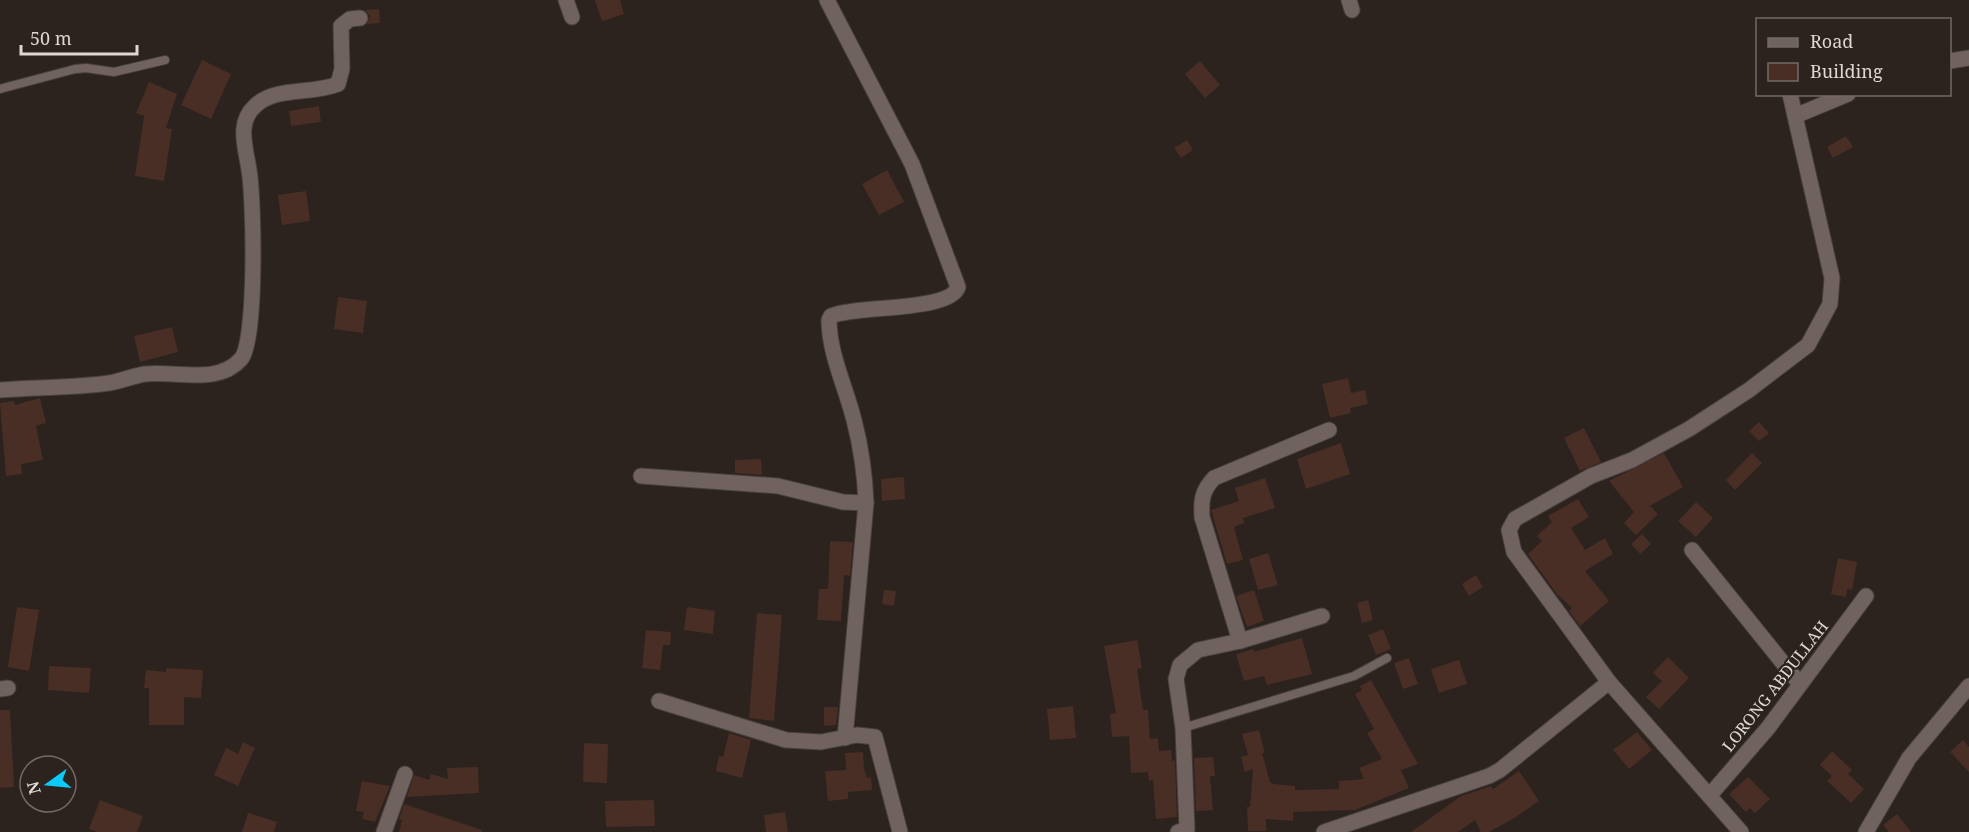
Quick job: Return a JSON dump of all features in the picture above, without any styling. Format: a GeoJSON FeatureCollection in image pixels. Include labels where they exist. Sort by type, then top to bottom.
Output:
{"type":"FeatureCollection","features":[{"type":"Feature","properties":{"kind":"street"},"geometry":{"type":"LineString","coordinates":[[566,0],[572,17]]}},
{"type":"Feature","properties":{"kind":"street"},"geometry":{"type":"LineString","coordinates":[[827,0],[912,164],[958,287],[957,291],[946,299],[846,311],[831,316],[829,320],[834,351],[855,422],[865,475],[866,503],[845,738]]}},
{"type":"Feature","properties":{"kind":"street"},"geometry":{"type":"LineString","coordinates":[[0,390],[110,383],[145,374],[215,373],[235,365],[242,358],[248,346],[252,292],[252,201],[243,133],[246,118],[255,106],[269,97],[338,84],[342,69],[341,26],[350,19],[360,18]]}},
{"type":"Feature","properties":{"kind":"street"},"geometry":{"type":"LineString","coordinates":[[1951,61],[1969,57]]}},
{"type":"Feature","properties":{"kind":"street"},"geometry":{"type":"LineString","coordinates":[[1741,832],[1609,682],[1514,552],[1509,530],[1515,519],[1591,476],[1632,460],[1689,429],[1749,390],[1808,345],[1830,304],[1832,278],[1790,96]]}},
{"type":"Feature","properties":{"kind":"street"},"geometry":{"type":"LineString","coordinates":[[1795,116],[1843,96]]}},
{"type":"Feature","properties":{"kind":"street"},"geometry":{"type":"LineString","coordinates":[[1240,641],[1202,517],[1201,499],[1205,488],[1214,478],[1329,430]]}},
{"type":"Feature","properties":{"kind":"street"},"geometry":{"type":"LineString","coordinates":[[641,476],[778,486],[843,502],[866,503]]}},
{"type":"Feature","properties":{"kind":"street"},"geometry":{"type":"LineString","coordinates":[[1692,550],[1800,684]]}},
{"type":"Feature","properties":{"kind":"street","name":"LORONG ABDULLAH"},"geometry":{"type":"LineString","coordinates":[[1710,795],[1753,747],[1866,596]]}},
{"type":"Feature","properties":{"kind":"street"},"geometry":{"type":"LineString","coordinates":[[1189,831],[1183,728],[1176,679],[1180,665],[1198,651],[1322,616]]}},
{"type":"Feature","properties":{"kind":"street"},"geometry":{"type":"LineString","coordinates":[[1324,832],[1489,776],[1500,770],[1609,682]]}},
{"type":"Feature","properties":{"kind":"street"},"geometry":{"type":"LineString","coordinates":[[1866,832],[1909,758],[1969,686]]}},
{"type":"Feature","properties":{"kind":"street"},"geometry":{"type":"LineString","coordinates":[[659,701],[786,740],[821,742],[867,734],[874,737],[900,832]]}},
{"type":"Feature","properties":{"kind":"street"},"geometry":{"type":"LineString","coordinates":[[384,832],[405,774]]}},
{"type":"Feature","properties":{"kind":"lane"},"geometry":{"type":"LineString","coordinates":[[0,89],[75,69],[86,68],[114,72],[165,60]]}},
{"type":"Feature","properties":{"kind":"lane"},"geometry":{"type":"LineString","coordinates":[[1183,728],[1354,676],[1387,658]]}},
{"type":"Feature","properties":{"kind":"building"},"geometry":{"type":"Polygon","coordinates":[[[595,0],[620,0],[624,14],[602,21],[595,0]]]}},
{"type":"Feature","properties":{"kind":"building"},"geometry":{"type":"Polygon","coordinates":[[[379,9],[380,23],[367,24],[370,16],[365,10],[379,9]]]}},
{"type":"Feature","properties":{"kind":"building"},"geometry":{"type":"Polygon","coordinates":[[[202,60],[231,74],[211,119],[181,105],[202,60]]]}},
{"type":"Feature","properties":{"kind":"building"},"geometry":{"type":"Polygon","coordinates":[[[1200,61],[1220,85],[1205,98],[1185,74],[1200,61]]]}},
{"type":"Feature","properties":{"kind":"building"},"geometry":{"type":"Polygon","coordinates":[[[149,82],[177,94],[166,128],[172,129],[164,181],[135,176],[144,116],[136,113],[149,82]]]}},
{"type":"Feature","properties":{"kind":"building"},"geometry":{"type":"Polygon","coordinates":[[[319,106],[321,122],[291,126],[289,111],[319,106]]]}},
{"type":"Feature","properties":{"kind":"building"},"geometry":{"type":"Polygon","coordinates":[[[1846,136],[1853,147],[1833,158],[1827,147],[1846,136]]]}},
{"type":"Feature","properties":{"kind":"building"},"geometry":{"type":"Polygon","coordinates":[[[1187,140],[1193,150],[1181,158],[1174,148],[1187,140]]]}},
{"type":"Feature","properties":{"kind":"building"},"geometry":{"type":"Polygon","coordinates":[[[887,170],[904,202],[879,215],[862,184],[887,170]]]}},
{"type":"Feature","properties":{"kind":"building"},"geometry":{"type":"Polygon","coordinates":[[[306,191],[310,221],[282,225],[278,195],[306,191]]]}},
{"type":"Feature","properties":{"kind":"building"},"geometry":{"type":"Polygon","coordinates":[[[338,297],[367,301],[363,333],[334,329],[338,297]]]}},
{"type":"Feature","properties":{"kind":"building"},"geometry":{"type":"Polygon","coordinates":[[[172,327],[178,352],[140,362],[134,336],[172,327]]]}},
{"type":"Feature","properties":{"kind":"building"},"geometry":{"type":"Polygon","coordinates":[[[1348,378],[1351,393],[1365,390],[1368,404],[1350,408],[1351,413],[1330,418],[1322,384],[1348,378]]]}},
{"type":"Feature","properties":{"kind":"building"},"geometry":{"type":"Polygon","coordinates":[[[40,398],[46,423],[36,426],[43,460],[21,464],[22,474],[6,476],[0,403],[14,401],[15,405],[40,398]]]}},
{"type":"Feature","properties":{"kind":"building"},"geometry":{"type":"Polygon","coordinates":[[[1759,422],[1769,433],[1759,441],[1749,431],[1759,422]]]}},
{"type":"Feature","properties":{"kind":"building"},"geometry":{"type":"Polygon","coordinates":[[[1584,428],[1601,462],[1580,471],[1564,438],[1584,428]]]}},
{"type":"Feature","properties":{"kind":"building"},"geometry":{"type":"Polygon","coordinates":[[[1341,443],[1350,474],[1306,489],[1297,459],[1341,443]]]}},
{"type":"Feature","properties":{"kind":"building"},"geometry":{"type":"Polygon","coordinates":[[[1664,453],[1683,487],[1650,506],[1658,514],[1636,535],[1624,523],[1634,512],[1609,481],[1664,453]]]}},
{"type":"Feature","properties":{"kind":"building"},"geometry":{"type":"Polygon","coordinates":[[[1752,453],[1762,463],[1735,490],[1726,480],[1752,453]]]}},
{"type":"Feature","properties":{"kind":"building"},"geometry":{"type":"Polygon","coordinates":[[[761,459],[762,475],[735,473],[735,460],[761,459]]]}},
{"type":"Feature","properties":{"kind":"building"},"geometry":{"type":"Polygon","coordinates":[[[904,477],[905,499],[882,501],[881,479],[904,477]]]}},
{"type":"Feature","properties":{"kind":"building"},"geometry":{"type":"Polygon","coordinates":[[[1265,478],[1275,508],[1243,518],[1244,523],[1234,527],[1243,560],[1227,564],[1211,510],[1239,501],[1235,488],[1265,478]]]}},
{"type":"Feature","properties":{"kind":"building"},"geometry":{"type":"Polygon","coordinates":[[[1578,499],[1589,517],[1571,528],[1585,550],[1605,538],[1613,554],[1585,571],[1609,601],[1580,626],[1569,611],[1572,608],[1557,594],[1528,554],[1542,541],[1537,536],[1552,522],[1548,516],[1578,499]]]}},
{"type":"Feature","properties":{"kind":"building"},"geometry":{"type":"Polygon","coordinates":[[[1696,502],[1713,518],[1696,537],[1678,521],[1696,502]]]}},
{"type":"Feature","properties":{"kind":"building"},"geometry":{"type":"Polygon","coordinates":[[[1642,534],[1651,544],[1640,554],[1631,544],[1642,534]]]}},
{"type":"Feature","properties":{"kind":"building"},"geometry":{"type":"Polygon","coordinates":[[[830,541],[853,542],[850,576],[844,575],[841,621],[817,620],[819,589],[828,589],[830,541]]]}},
{"type":"Feature","properties":{"kind":"building"},"geometry":{"type":"Polygon","coordinates":[[[1268,553],[1278,585],[1258,590],[1249,559],[1268,553]]]}},
{"type":"Feature","properties":{"kind":"building"},"geometry":{"type":"Polygon","coordinates":[[[1838,558],[1857,562],[1852,590],[1847,589],[1846,597],[1831,594],[1838,558]]]}},
{"type":"Feature","properties":{"kind":"building"},"geometry":{"type":"Polygon","coordinates":[[[1476,575],[1483,587],[1469,596],[1462,584],[1476,575]]]}},
{"type":"Feature","properties":{"kind":"building"},"geometry":{"type":"Polygon","coordinates":[[[884,590],[896,591],[894,606],[882,604],[884,590]]]}},
{"type":"Feature","properties":{"kind":"building"},"geometry":{"type":"Polygon","coordinates":[[[1254,590],[1264,621],[1247,627],[1236,596],[1254,590]]]}},
{"type":"Feature","properties":{"kind":"building"},"geometry":{"type":"Polygon","coordinates":[[[1368,600],[1373,620],[1362,623],[1357,603],[1368,600]]]}},
{"type":"Feature","properties":{"kind":"building"},"geometry":{"type":"Polygon","coordinates":[[[17,607],[39,610],[29,671],[8,667],[17,607]]]}},
{"type":"Feature","properties":{"kind":"building"},"geometry":{"type":"Polygon","coordinates":[[[687,607],[715,611],[713,634],[684,630],[687,607]]]}},
{"type":"Feature","properties":{"kind":"building"},"geometry":{"type":"Polygon","coordinates":[[[757,613],[782,615],[774,721],[749,718],[757,613]]]}},
{"type":"Feature","properties":{"kind":"building"},"geometry":{"type":"Polygon","coordinates":[[[1383,629],[1391,649],[1376,655],[1368,635],[1383,629]]]}},
{"type":"Feature","properties":{"kind":"building"},"geometry":{"type":"Polygon","coordinates":[[[646,630],[671,632],[670,645],[663,645],[660,670],[642,668],[646,630]]]}},
{"type":"Feature","properties":{"kind":"building"},"geometry":{"type":"Polygon","coordinates":[[[1302,638],[1312,674],[1267,685],[1264,676],[1244,681],[1236,654],[1254,649],[1254,652],[1302,638]]]}},
{"type":"Feature","properties":{"kind":"building"},"geometry":{"type":"Polygon","coordinates":[[[1137,640],[1142,668],[1137,669],[1143,710],[1148,710],[1150,739],[1158,738],[1159,751],[1171,750],[1172,761],[1175,760],[1177,817],[1156,819],[1153,780],[1149,781],[1148,772],[1131,773],[1129,736],[1112,737],[1110,714],[1116,713],[1104,646],[1137,640]]]}},
{"type":"Feature","properties":{"kind":"building"},"geometry":{"type":"Polygon","coordinates":[[[1668,657],[1689,678],[1659,709],[1646,697],[1662,681],[1653,673],[1668,657]]]}},
{"type":"Feature","properties":{"kind":"building"},"geometry":{"type":"Polygon","coordinates":[[[1409,658],[1418,684],[1403,689],[1394,663],[1409,658]]]}},
{"type":"Feature","properties":{"kind":"building"},"geometry":{"type":"Polygon","coordinates":[[[1459,660],[1467,684],[1439,693],[1431,669],[1459,660]]]}},
{"type":"Feature","properties":{"kind":"building"},"geometry":{"type":"Polygon","coordinates":[[[49,666],[91,668],[89,693],[48,690],[49,666]]]}},
{"type":"Feature","properties":{"kind":"building"},"geometry":{"type":"Polygon","coordinates":[[[166,668],[203,670],[201,698],[184,697],[184,725],[149,725],[149,688],[144,688],[146,670],[166,672],[166,668]]]}},
{"type":"Feature","properties":{"kind":"building"},"geometry":{"type":"Polygon","coordinates":[[[1371,680],[1418,764],[1401,770],[1409,788],[1355,810],[1293,812],[1293,821],[1266,819],[1266,831],[1248,831],[1247,807],[1250,807],[1253,769],[1245,772],[1241,757],[1248,755],[1242,734],[1259,730],[1265,753],[1262,753],[1270,782],[1273,784],[1295,786],[1295,790],[1339,789],[1339,781],[1364,779],[1359,768],[1382,759],[1367,733],[1374,729],[1355,694],[1362,690],[1360,686],[1371,680]]]}},
{"type":"Feature","properties":{"kind":"building"},"geometry":{"type":"Polygon","coordinates":[[[1073,706],[1076,738],[1050,740],[1047,709],[1073,706]]]}},
{"type":"Feature","properties":{"kind":"building"},"geometry":{"type":"Polygon","coordinates":[[[824,707],[838,707],[836,725],[824,726],[824,707]]]}},
{"type":"Feature","properties":{"kind":"building"},"geometry":{"type":"Polygon","coordinates":[[[0,710],[10,710],[14,787],[0,788],[0,710]]]}},
{"type":"Feature","properties":{"kind":"building"},"geometry":{"type":"Polygon","coordinates":[[[1637,732],[1652,750],[1629,769],[1613,750],[1637,732]]]}},
{"type":"Feature","properties":{"kind":"building"},"geometry":{"type":"Polygon","coordinates":[[[729,733],[751,740],[742,778],[716,771],[719,756],[723,757],[729,733]]]}},
{"type":"Feature","properties":{"kind":"building"},"geometry":{"type":"Polygon","coordinates":[[[1963,740],[1969,747],[1969,772],[1950,752],[1963,740]]]}},
{"type":"Feature","properties":{"kind":"building"},"geometry":{"type":"Polygon","coordinates":[[[243,742],[255,748],[238,786],[214,775],[226,748],[238,754],[243,742]]]}},
{"type":"Feature","properties":{"kind":"building"},"geometry":{"type":"Polygon","coordinates":[[[584,743],[608,744],[607,783],[583,782],[584,743]]]}},
{"type":"Feature","properties":{"kind":"building"},"geometry":{"type":"Polygon","coordinates":[[[1832,751],[1852,770],[1848,774],[1864,789],[1851,803],[1827,781],[1832,776],[1820,765],[1832,751]]]}},
{"type":"Feature","properties":{"kind":"building"},"geometry":{"type":"Polygon","coordinates":[[[863,752],[864,769],[867,778],[871,777],[872,790],[848,792],[848,799],[828,801],[825,771],[846,770],[845,753],[863,752]]]}},
{"type":"Feature","properties":{"kind":"building"},"geometry":{"type":"Polygon","coordinates":[[[1213,757],[1215,776],[1210,776],[1213,810],[1196,811],[1194,758],[1213,757]]]}},
{"type":"Feature","properties":{"kind":"building"},"geometry":{"type":"Polygon","coordinates":[[[478,767],[479,793],[407,797],[414,775],[429,780],[431,774],[448,779],[447,768],[478,767]]]}},
{"type":"Feature","properties":{"kind":"building"},"geometry":{"type":"Polygon","coordinates":[[[1519,771],[1539,801],[1516,817],[1489,832],[1481,832],[1475,820],[1458,832],[1411,832],[1461,796],[1491,786],[1493,789],[1519,771]]]}},
{"type":"Feature","properties":{"kind":"building"},"geometry":{"type":"Polygon","coordinates":[[[1748,777],[1770,799],[1755,813],[1750,808],[1746,812],[1729,794],[1748,777]]]}},
{"type":"Feature","properties":{"kind":"building"},"geometry":{"type":"Polygon","coordinates":[[[362,781],[390,786],[375,822],[362,819],[364,812],[356,811],[362,781]]]}},
{"type":"Feature","properties":{"kind":"building"},"geometry":{"type":"Polygon","coordinates":[[[100,800],[143,816],[137,832],[97,832],[89,829],[100,800]]]}},
{"type":"Feature","properties":{"kind":"building"},"geometry":{"type":"Polygon","coordinates":[[[654,800],[655,826],[606,827],[605,801],[654,800]]]}},
{"type":"Feature","properties":{"kind":"building"},"geometry":{"type":"Polygon","coordinates":[[[404,804],[482,830],[482,832],[399,832],[402,820],[399,819],[404,804]]]}},
{"type":"Feature","properties":{"kind":"building"},"geometry":{"type":"Polygon","coordinates":[[[785,812],[788,832],[766,832],[764,815],[785,812]]]}},
{"type":"Feature","properties":{"kind":"building"},"geometry":{"type":"Polygon","coordinates":[[[248,813],[277,822],[274,832],[242,832],[248,813]]]}},
{"type":"Feature","properties":{"kind":"building"},"geometry":{"type":"Polygon","coordinates":[[[1897,814],[1911,832],[1889,832],[1883,825],[1897,814]]]}}]}
